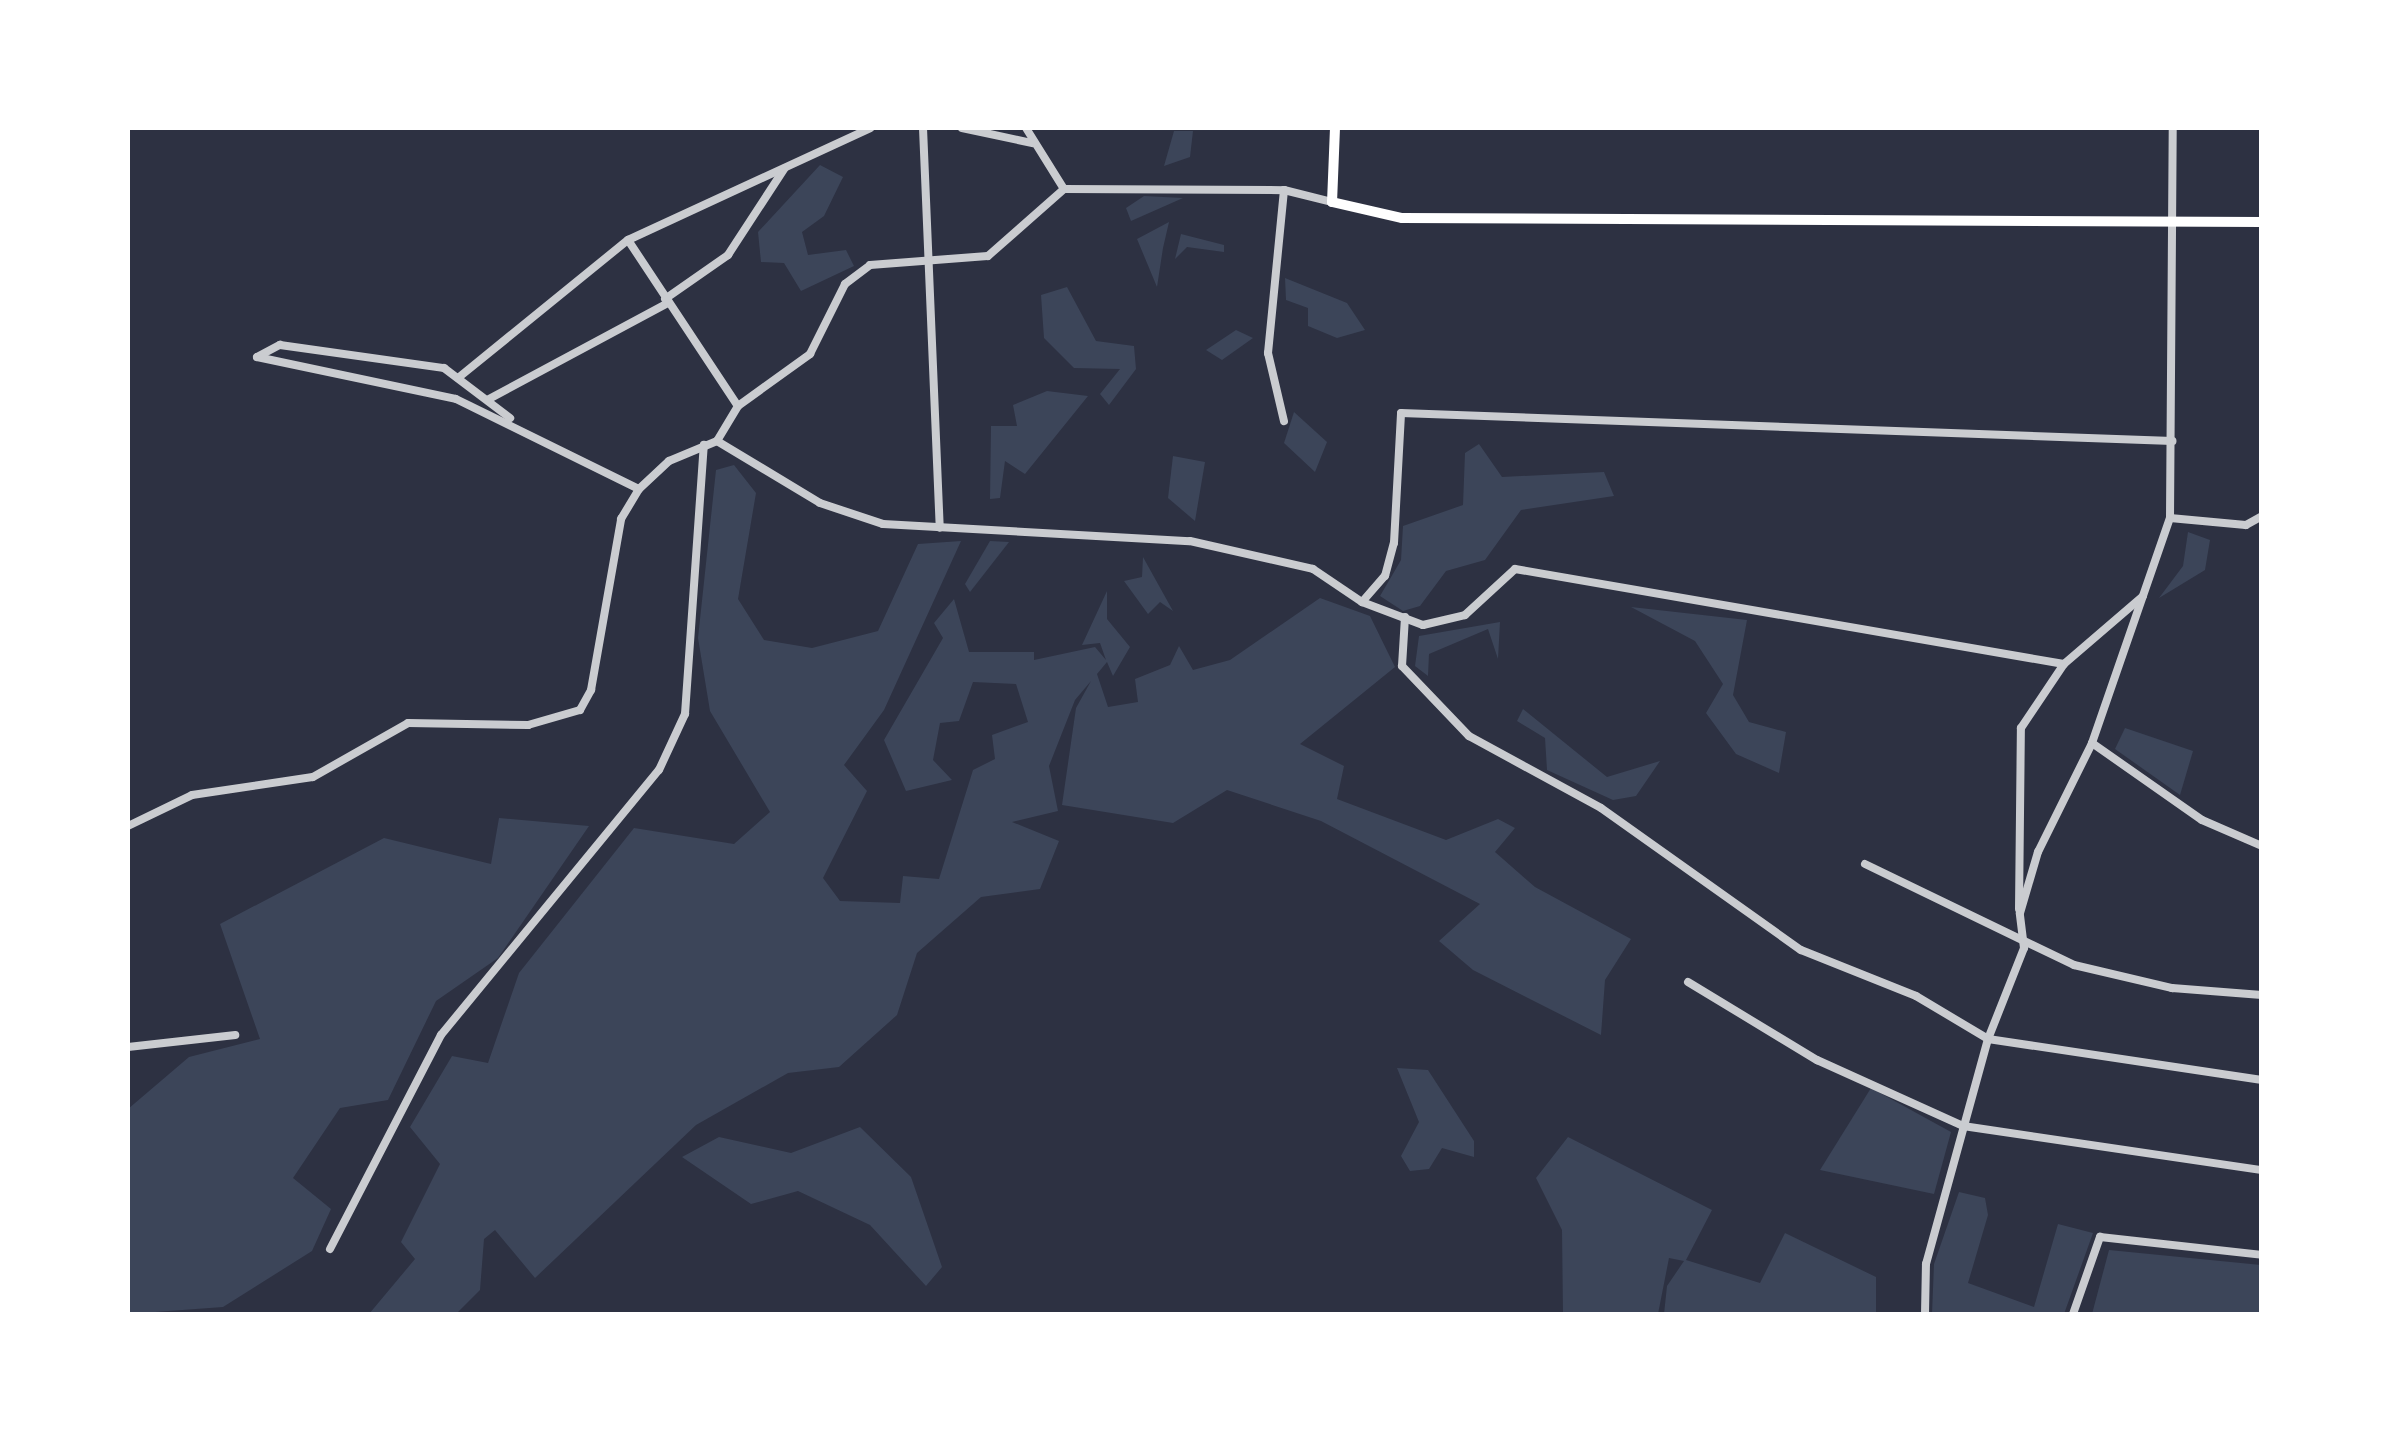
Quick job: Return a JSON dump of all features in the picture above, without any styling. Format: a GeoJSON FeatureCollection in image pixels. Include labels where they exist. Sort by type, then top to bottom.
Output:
{"type":"FeatureCollection","features":[{"type":"Feature","properties":{"kind":"main road"},"geometry":{"type":"LineString","coordinates":[[1335,128],[1332,202],[1402,218],[2262,222]]}},
{"type":"Feature","properties":{"kind":"street"},"geometry":{"type":"LineString","coordinates":[[458,378],[628,240],[870,128]]}},
{"type":"Feature","properties":{"kind":"street"},"geometry":{"type":"LineString","coordinates":[[923,128],[940,528]]}},
{"type":"Feature","properties":{"kind":"street"},"geometry":{"type":"LineString","coordinates":[[962,128],[1032,143]]}},
{"type":"Feature","properties":{"kind":"street"},"geometry":{"type":"LineString","coordinates":[[1026,128],[1064,190]]}},
{"type":"Feature","properties":{"kind":"street"},"geometry":{"type":"LineString","coordinates":[[2020,913],[2092,743],[2170,518],[2173,128]]}},
{"type":"Feature","properties":{"kind":"street"},"geometry":{"type":"LineString","coordinates":[[489,398],[666,301],[728,255],[784,168]]}},
{"type":"Feature","properties":{"kind":"street"},"geometry":{"type":"LineString","coordinates":[[128,826],[192,795],[314,777],[408,723],[528,725],[580,710],[591,690],[621,520],[639,489],[716,441],[738,406],[810,354],[845,284],[870,265],[988,256],[1064,190],[1284,190],[1332,202]]}},
{"type":"Feature","properties":{"kind":"street"},"geometry":{"type":"LineString","coordinates":[[1284,190],[1268,354],[1284,421]]}},
{"type":"Feature","properties":{"kind":"street"},"geometry":{"type":"LineString","coordinates":[[628,240],[738,406]]}},
{"type":"Feature","properties":{"kind":"street"},"geometry":{"type":"LineString","coordinates":[[515,423],[456,399],[256,357],[280,345],[392,358],[458,378],[489,398],[515,423],[584,468],[639,489]]}},
{"type":"Feature","properties":{"kind":"street"},"geometry":{"type":"LineString","coordinates":[[1362,602],[1384,576],[1394,543],[1401,413],[2172,442]]}},
{"type":"Feature","properties":{"kind":"street"},"geometry":{"type":"LineString","coordinates":[[716,441],[820,502],[882,524],[1190,541],[1312,569],[1362,602],[1423,625],[1465,615],[1515,569],[2064,664]]}},
{"type":"Feature","properties":{"kind":"street"},"geometry":{"type":"LineString","coordinates":[[330,1249],[441,1035],[666,756],[685,714],[704,445]]}},
{"type":"Feature","properties":{"kind":"street"},"geometry":{"type":"LineString","coordinates":[[2170,518],[2246,524],[2262,516]]}},
{"type":"Feature","properties":{"kind":"street"},"geometry":{"type":"LineString","coordinates":[[1925,1314],[1926,1264],[1963,1126],[1988,1039],[2024,948],[2020,913],[2021,728],[2064,664],[2143,596]]}},
{"type":"Feature","properties":{"kind":"street"},"geometry":{"type":"LineString","coordinates":[[1405,617],[1402,666],[1468,736],[1601,808],[1801,950],[1916,996],[1988,1039],[2262,1080]]}},
{"type":"Feature","properties":{"kind":"street"},"geometry":{"type":"LineString","coordinates":[[2092,743],[2202,820],[2262,846]]}},
{"type":"Feature","properties":{"kind":"street"},"geometry":{"type":"LineString","coordinates":[[1864,864],[2024,948],[2172,988],[2262,994]]}},
{"type":"Feature","properties":{"kind":"street"},"geometry":{"type":"LineString","coordinates":[[1688,982],[1816,1060],[1963,1126],[2262,1170]]}},
{"type":"Feature","properties":{"kind":"street"},"geometry":{"type":"LineString","coordinates":[[128,1048],[235,1035]]}},
{"type":"Feature","properties":{"kind":"street"},"geometry":{"type":"LineString","coordinates":[[2073,1314],[2100,1237],[2262,1254]]}},
{"type":"Feature","properties":{"kind":"shaded area"},"geometry":{"type":"Polygon","coordinates":[[[1174,131],[1193,131],[1190,157],[1164,166],[1174,131]]]}},
{"type":"Feature","properties":{"kind":"shaded area"},"geometry":{"type":"Polygon","coordinates":[[[820,165],[843,177],[824,216],[802,232],[808,255],[846,250],[854,266],[801,291],[784,263],[761,262],[758,232],[820,165]]]}},
{"type":"Feature","properties":{"kind":"shaded area"},"geometry":{"type":"Polygon","coordinates":[[[1144,196],[1183,198],[1131,221],[1126,208],[1144,196]]]}},
{"type":"Feature","properties":{"kind":"shaded area"},"geometry":{"type":"Polygon","coordinates":[[[1169,222],[1163,248],[1157,287],[1137,239],[1169,222]]]}},
{"type":"Feature","properties":{"kind":"shaded area"},"geometry":{"type":"Polygon","coordinates":[[[1181,234],[1224,245],[1224,252],[1187,247],[1175,259],[1181,234]]]}},
{"type":"Feature","properties":{"kind":"shaded area"},"geometry":{"type":"Polygon","coordinates":[[[1285,278],[1347,303],[1365,330],[1337,338],[1308,326],[1308,308],[1286,300],[1285,278]]]}},
{"type":"Feature","properties":{"kind":"shaded area"},"geometry":{"type":"Polygon","coordinates":[[[1067,287],[1096,341],[1134,346],[1136,369],[1109,405],[1100,394],[1120,369],[1074,368],[1044,338],[1041,295],[1067,287]]]}},
{"type":"Feature","properties":{"kind":"shaded area"},"geometry":{"type":"Polygon","coordinates":[[[1236,330],[1253,338],[1222,360],[1206,350],[1236,330]]]}},
{"type":"Feature","properties":{"kind":"shaded area"},"geometry":{"type":"Polygon","coordinates":[[[1047,391],[1088,396],[1025,474],[1005,461],[1000,498],[990,499],[991,426],[1017,426],[1013,405],[1047,391]]]}},
{"type":"Feature","properties":{"kind":"shaded area"},"geometry":{"type":"Polygon","coordinates":[[[1294,412],[1327,442],[1315,472],[1284,443],[1294,412]]]}},
{"type":"Feature","properties":{"kind":"shaded area"},"geometry":{"type":"Polygon","coordinates":[[[1479,444],[1502,477],[1604,472],[1614,496],[1521,510],[1485,560],[1446,571],[1420,606],[1403,611],[1380,596],[1401,560],[1403,526],[1463,505],[1465,453],[1479,444]]]}},
{"type":"Feature","properties":{"kind":"shaded area"},"geometry":{"type":"Polygon","coordinates":[[[1173,456],[1205,462],[1195,521],[1168,498],[1173,456]]]}},
{"type":"Feature","properties":{"kind":"shaded area"},"geometry":{"type":"Polygon","coordinates":[[[734,465],[756,493],[738,599],[764,640],[812,648],[878,631],[918,544],[961,541],[884,710],[844,765],[867,791],[823,878],[840,901],[900,903],[903,876],[939,879],[973,770],[995,759],[992,735],[1028,722],[1016,684],[973,682],[959,721],[940,723],[933,760],[952,780],[906,791],[884,740],[943,638],[934,623],[954,599],[969,652],[1034,652],[1034,660],[1095,647],[1106,660],[1100,643],[1082,645],[1107,591],[1107,619],[1130,647],[1113,676],[1107,662],[1097,674],[1108,707],[1138,702],[1135,679],[1170,665],[1179,646],[1193,670],[1230,660],[1320,598],[1370,616],[1395,667],[1300,744],[1344,766],[1337,799],[1446,840],[1498,819],[1515,828],[1495,852],[1535,887],[1631,939],[1605,980],[1601,1035],[1473,970],[1439,941],[1480,904],[1321,821],[1227,790],[1173,823],[1062,805],[1076,708],[1091,681],[1075,700],[1049,766],[1058,811],[1012,822],[1059,841],[1040,889],[981,897],[917,953],[897,1015],[839,1067],[788,1073],[696,1125],[535,1278],[495,1230],[484,1239],[480,1290],[456,1314],[369,1314],[415,1259],[401,1242],[440,1164],[410,1127],[452,1056],[488,1063],[519,973],[634,828],[734,844],[770,812],[710,711],[698,638],[716,470],[734,465]]]}},
{"type":"Feature","properties":{"kind":"shaded area"},"geometry":{"type":"Polygon","coordinates":[[[2188,532],[2210,540],[2205,570],[2159,598],[2183,566],[2188,532]]]}},
{"type":"Feature","properties":{"kind":"shaded area"},"geometry":{"type":"Polygon","coordinates":[[[990,541],[1009,542],[970,592],[965,584],[990,541]]]}},
{"type":"Feature","properties":{"kind":"shaded area"},"geometry":{"type":"Polygon","coordinates":[[[1143,557],[1173,611],[1160,602],[1148,614],[1124,581],[1142,577],[1143,557]]]}},
{"type":"Feature","properties":{"kind":"shaded area"},"geometry":{"type":"Polygon","coordinates":[[[1631,607],[1747,620],[1733,695],[1749,722],[1786,732],[1779,773],[1736,754],[1706,713],[1723,684],[1695,641],[1631,607]]]}},
{"type":"Feature","properties":{"kind":"shaded area"},"geometry":{"type":"Polygon","coordinates":[[[1500,622],[1498,659],[1488,629],[1429,654],[1428,676],[1415,666],[1419,636],[1500,622]]]}},
{"type":"Feature","properties":{"kind":"shaded area"},"geometry":{"type":"Polygon","coordinates":[[[1523,709],[1607,777],[1660,761],[1636,796],[1613,800],[1547,770],[1545,738],[1517,721],[1523,709]]]}},
{"type":"Feature","properties":{"kind":"shaded area"},"geometry":{"type":"Polygon","coordinates":[[[2125,728],[2193,751],[2180,795],[2115,749],[2125,728]]]}},
{"type":"Feature","properties":{"kind":"shaded area"},"geometry":{"type":"Polygon","coordinates":[[[499,818],[589,826],[498,958],[436,1001],[388,1100],[340,1108],[293,1178],[331,1209],[312,1251],[223,1307],[128,1314],[128,1109],[189,1057],[260,1039],[220,924],[384,838],[491,864],[499,818]]]}},
{"type":"Feature","properties":{"kind":"shaded area"},"geometry":{"type":"Polygon","coordinates":[[[1397,1068],[1428,1070],[1474,1141],[1474,1157],[1442,1148],[1429,1169],[1410,1171],[1401,1156],[1419,1122],[1397,1068]]]}},
{"type":"Feature","properties":{"kind":"shaded area"},"geometry":{"type":"Polygon","coordinates":[[[1871,1088],[1951,1132],[1934,1194],[1820,1170],[1871,1088]]]}},
{"type":"Feature","properties":{"kind":"shaded area"},"geometry":{"type":"Polygon","coordinates":[[[860,1127],[911,1177],[942,1267],[926,1286],[870,1225],[798,1191],[751,1204],[682,1157],[719,1137],[791,1153],[860,1127]]]}},
{"type":"Feature","properties":{"kind":"shaded area"},"geometry":{"type":"Polygon","coordinates":[[[1568,1137],[1712,1210],[1686,1260],[1760,1283],[1785,1233],[1876,1277],[1876,1314],[1664,1314],[1667,1286],[1684,1261],[1669,1258],[1658,1314],[1563,1314],[1562,1230],[1536,1178],[1568,1137]]]}},
{"type":"Feature","properties":{"kind":"shaded area"},"geometry":{"type":"Polygon","coordinates":[[[1959,1192],[1985,1198],[1988,1215],[1968,1283],[2034,1307],[2058,1224],[2093,1233],[2064,1314],[1932,1314],[1934,1264],[1959,1192]]]}},
{"type":"Feature","properties":{"kind":"shaded area"},"geometry":{"type":"Polygon","coordinates":[[[2109,1250],[2261,1265],[2261,1314],[2092,1314],[2109,1250]]]}}]}
